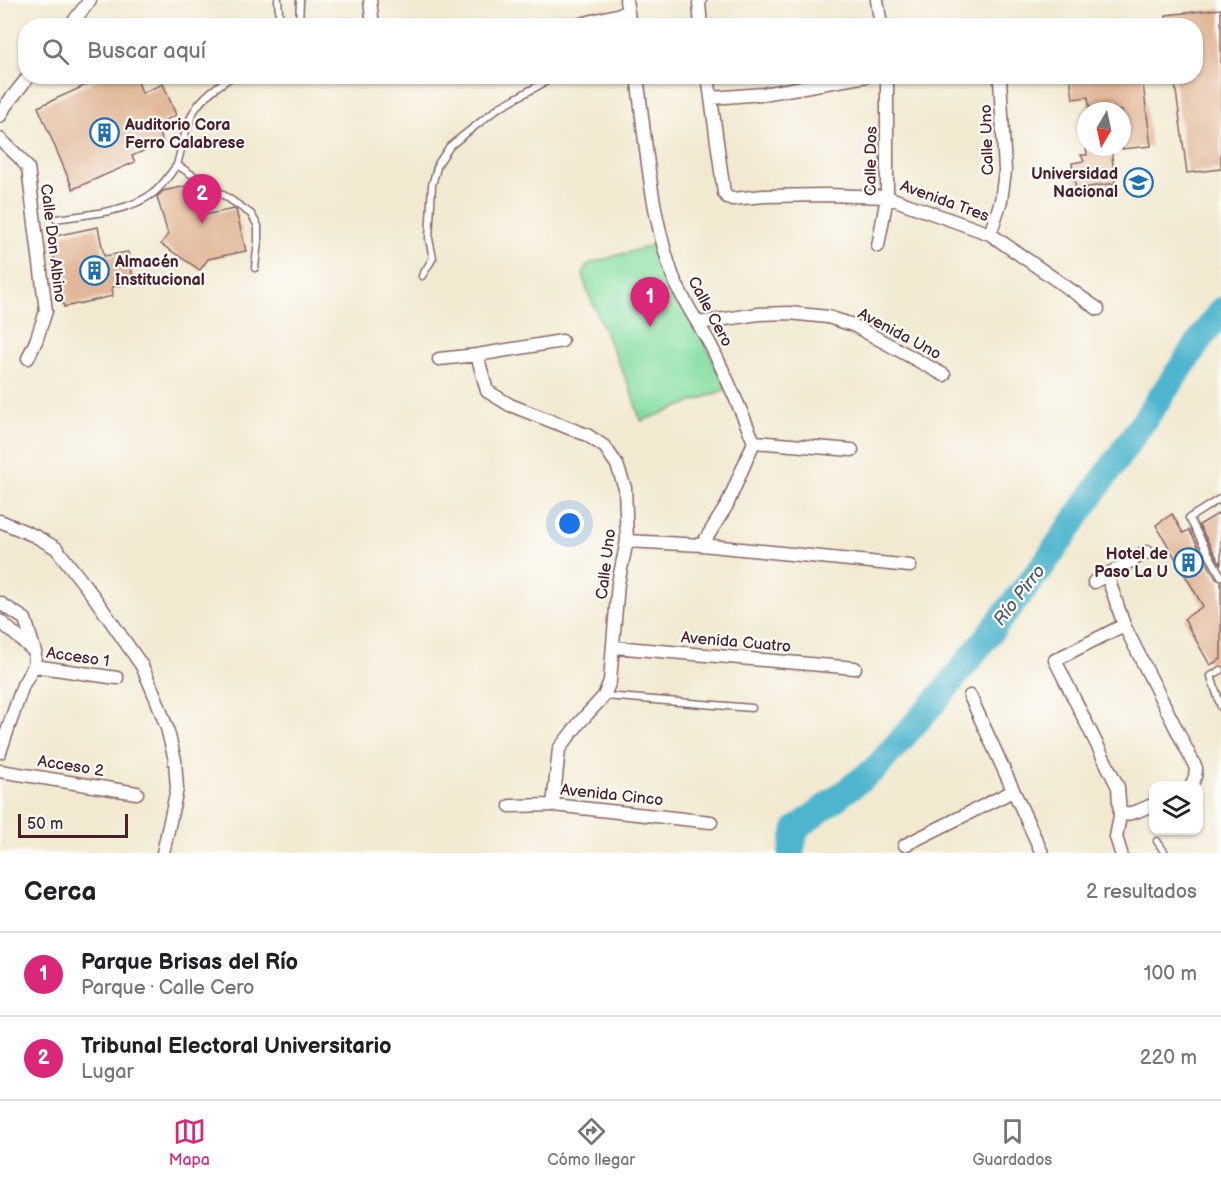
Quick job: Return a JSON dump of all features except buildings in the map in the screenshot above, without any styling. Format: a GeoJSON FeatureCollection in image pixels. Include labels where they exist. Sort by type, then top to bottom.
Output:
{"type":"FeatureCollection","features":[{"type":"Feature","properties":{"kind":"street"},"geometry":{"type":"LineString","coordinates":[[76,18],[90,0]]}},
{"type":"Feature","properties":{"kind":"street"},"geometry":{"type":"LineString","coordinates":[[370,0],[373,18]]}},
{"type":"Feature","properties":{"kind":"street"},"geometry":{"type":"LineString","coordinates":[[877,0],[880,18]]}},
{"type":"Feature","properties":{"kind":"street"},"geometry":{"type":"LineString","coordinates":[[699,2],[700,18]]}},
{"type":"Feature","properties":{"kind":"street"},"geometry":{"type":"LineString","coordinates":[[595,18],[627,6]]}},
{"type":"Feature","properties":{"kind":"street"},"geometry":{"type":"LineString","coordinates":[[0,116],[23,84]]}},
{"type":"Feature","properties":{"kind":"street","name":"Calle Cero"},"geometry":{"type":"LineString","coordinates":[[638,84],[654,210],[672,272],[681,297],[728,378],[754,442]]}},
{"type":"Feature","properties":{"kind":"street"},"geometry":{"type":"LineString","coordinates":[[709,84],[712,98],[763,94],[821,84]]}},
{"type":"Feature","properties":{"kind":"street","name":"Calle Dos"},"geometry":{"type":"LineString","coordinates":[[878,246],[887,196],[887,84]]}},
{"type":"Feature","properties":{"kind":"street","name":"Calle Uno"},"geometry":{"type":"LineString","coordinates":[[990,234],[1001,201],[1005,171],[1000,84]]}},
{"type":"Feature","properties":{"kind":"street","name":"Avenida Tres"},"geometry":{"type":"LineString","coordinates":[[712,98],[724,193],[727,197],[732,199],[764,196],[887,196],[990,234],[1098,309]]}},
{"type":"Feature","properties":{"kind":"street","name":"Calle Don Albino"},"geometry":{"type":"LineString","coordinates":[[0,139],[28,168],[46,311],[28,358]]}},
{"type":"Feature","properties":{"kind":"street","name":"Avenida Uno"},"geometry":{"type":"LineString","coordinates":[[698,323],[759,314],[789,313],[828,317],[853,325],[944,375]]}},
{"type":"Feature","properties":{"kind":"street"},"geometry":{"type":"LineString","coordinates":[[439,359],[562,341]]}},
{"type":"Feature","properties":{"kind":"street","name":"Calle Uno"},"geometry":{"type":"LineString","coordinates":[[477,355],[487,391],[510,405],[586,435],[605,447],[617,465],[625,488],[627,541],[618,583],[610,681],[604,696],[559,749],[553,804]]}},
{"type":"Feature","properties":{"kind":"street"},"geometry":{"type":"LineString","coordinates":[[702,545],[727,505],[754,442],[852,450]]}},
{"type":"Feature","properties":{"kind":"street"},"geometry":{"type":"LineString","coordinates":[[0,522],[35,536],[56,549],[94,597],[142,666],[167,728],[175,760],[177,789],[163,853]]}},
{"type":"Feature","properties":{"kind":"street"},"geometry":{"type":"LineString","coordinates":[[627,541],[702,545],[910,566]]}},
{"type":"Feature","properties":{"kind":"street"},"geometry":{"type":"LineString","coordinates":[[1094,582],[1147,552]]}},
{"type":"Feature","properties":{"kind":"street"},"geometry":{"type":"LineString","coordinates":[[1107,575],[1124,625],[1196,768],[1193,781]]}},
{"type":"Feature","properties":{"kind":"street"},"geometry":{"type":"LineString","coordinates":[[0,603],[25,619],[35,652],[34,666],[23,685],[0,752]]}},
{"type":"Feature","properties":{"kind":"street"},"geometry":{"type":"LineString","coordinates":[[0,621],[35,652]]}},
{"type":"Feature","properties":{"kind":"street"},"geometry":{"type":"LineString","coordinates":[[1121,853],[1116,837],[1120,816],[1118,787],[1055,660],[1124,625]]}},
{"type":"Feature","properties":{"kind":"street","name":"Avenida Cuatro"},"geometry":{"type":"LineString","coordinates":[[614,647],[855,668]]}},
{"type":"Feature","properties":{"kind":"street","name":"Acceso 1"},"geometry":{"type":"LineString","coordinates":[[34,666],[117,678]]}},
{"type":"Feature","properties":{"kind":"street"},"geometry":{"type":"LineString","coordinates":[[970,696],[1042,853]]}},
{"type":"Feature","properties":{"kind":"street","name":"Acceso 2"},"geometry":{"type":"LineString","coordinates":[[0,771],[137,793]]}},
{"type":"Feature","properties":{"kind":"street"},"geometry":{"type":"LineString","coordinates":[[905,845],[1013,791]]}},
{"type":"Feature","properties":{"kind":"street","name":"Avenida Cinco"},"geometry":{"type":"LineString","coordinates":[[510,806],[553,804],[711,822]]}},
{"type":"Feature","properties":{"kind":"street"},"geometry":{"type":"LineString","coordinates":[[1120,816],[1149,806]]}},
{"type":"Feature","properties":{"kind":"lane"},"geometry":{"type":"LineString","coordinates":[[278,0],[279,18]]}},
{"type":"Feature","properties":{"kind":"lane"},"geometry":{"type":"LineString","coordinates":[[299,18],[300,0]]}},
{"type":"Feature","properties":{"kind":"lane"},"geometry":{"type":"LineString","coordinates":[[56,219],[119,209],[153,194],[177,165],[195,110],[220,84]]}},
{"type":"Feature","properties":{"kind":"lane"},"geometry":{"type":"LineString","coordinates":[[422,276],[433,258],[429,239],[432,185],[438,164],[450,146],[498,108],[542,84]]}},
{"type":"Feature","properties":{"kind":"lane"},"geometry":{"type":"LineString","coordinates":[[177,165],[251,214],[258,226],[255,268]]}},
{"type":"Feature","properties":{"kind":"lane"},"geometry":{"type":"LineString","coordinates":[[1221,498],[1189,518],[1221,576]]}},
{"type":"Feature","properties":{"kind":"lane"},"geometry":{"type":"LineString","coordinates":[[1221,670],[1211,676],[1221,707]]}},
{"type":"Feature","properties":{"kind":"lane"},"geometry":{"type":"LineString","coordinates":[[604,696],[752,708]]}},
{"type":"Feature","properties":{"kind":"lane"},"geometry":{"type":"LineString","coordinates":[[1157,841],[1166,853]]}},
{"type":"Feature","properties":{"kind":"green space"},"geometry":{"type":"Polygon","coordinates":[[[653,245],[658,247],[727,389],[641,421],[629,386],[588,293],[584,272],[591,263],[653,245]]]}},
{"type":"Feature","properties":{"kind":"waterway","name":"Río Pirro"},"geometry":{"type":"LineString","coordinates":[[791,853],[796,829],[876,768],[944,691],[1044,564],[1221,310]]}},
{"type":"Feature","properties":{"kind":"place","name":"Auditorio Cora Ferro Calabrese"},"geometry":{"type":"Point","coordinates":[104,133]}},
{"type":"Feature","properties":{"kind":"place","name":"Universidad Nacional"},"geometry":{"type":"Point","coordinates":[1139,182]}},
{"type":"Feature","properties":{"kind":"place","name":"Tribunal Electoral Universitario"},"geometry":{"type":"Point","coordinates":[202,224]}},
{"type":"Feature","properties":{"kind":"place","name":"Almacén Institucional"},"geometry":{"type":"Point","coordinates":[94,270]}},
{"type":"Feature","properties":{"kind":"place","name":"Parque Brisas del Río"},"geometry":{"type":"Point","coordinates":[650,327]}},
{"type":"Feature","properties":{"kind":"place","name":"Hotel de Paso La U"},"geometry":{"type":"Point","coordinates":[1189,562]}}]}
